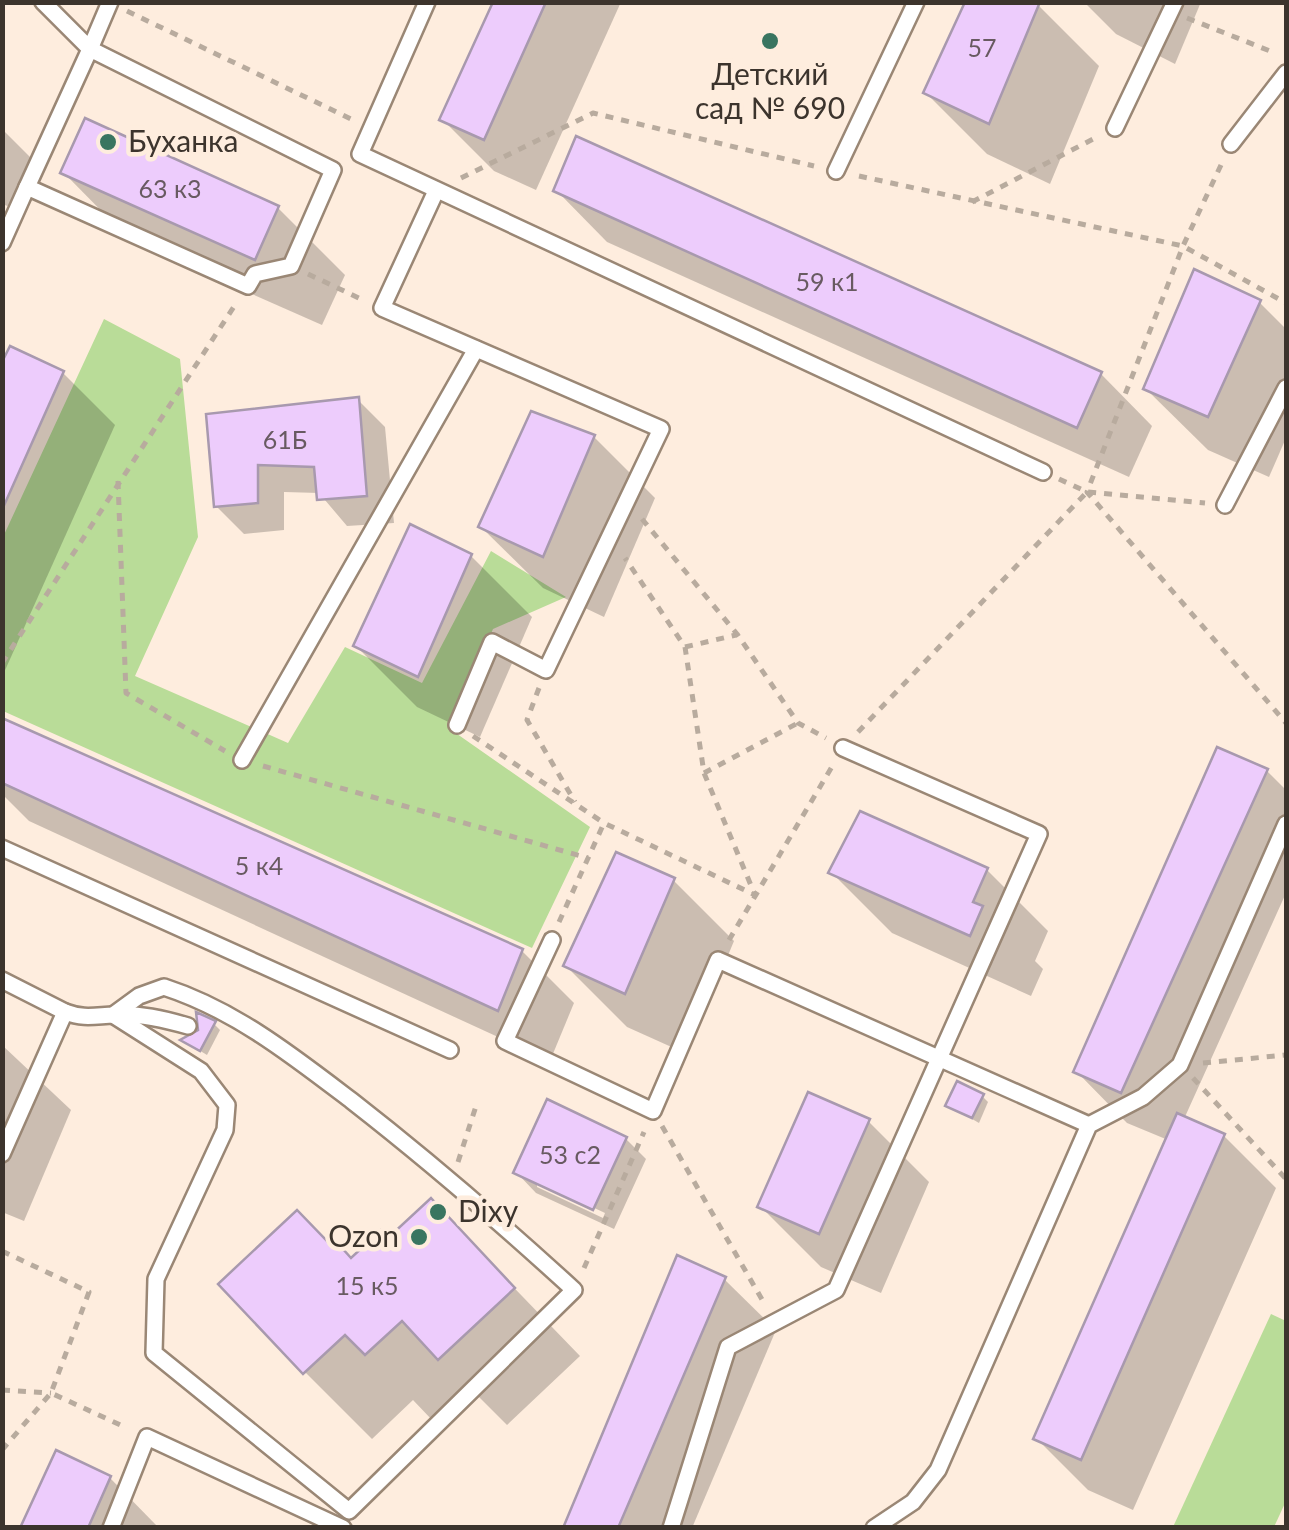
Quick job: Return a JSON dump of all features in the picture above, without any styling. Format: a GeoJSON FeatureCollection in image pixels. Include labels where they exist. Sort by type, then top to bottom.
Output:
{"type":"FeatureCollection","features":[{"type":"Feature","properties":{"kind":"lane"},"geometry":{"type":"LineString","coordinates":[[28,187],[248,286],[255,274],[290,266],[333,170],[90,49],[42,2]]}},
{"type":"Feature","properties":{"kind":"lane"},"geometry":{"type":"LineString","coordinates":[[427,2],[360,154],[1043,472]]}},
{"type":"Feature","properties":{"kind":"lane"},"geometry":{"type":"LineString","coordinates":[[836,171],[916,2]]}},
{"type":"Feature","properties":{"kind":"lane"},"geometry":{"type":"LineString","coordinates":[[3,243],[110,3]]}},
{"type":"Feature","properties":{"kind":"lane"},"geometry":{"type":"LineString","coordinates":[[1116,128],[1173,7]]}},
{"type":"Feature","properties":{"kind":"lane"},"geometry":{"type":"LineString","coordinates":[[1231,144],[1286,73]]}},
{"type":"Feature","properties":{"kind":"lane"},"geometry":{"type":"LineString","coordinates":[[436,191],[382,308],[661,429],[546,670],[492,642],[457,726]]}},
{"type":"Feature","properties":{"kind":"lane"},"geometry":{"type":"LineString","coordinates":[[242,760],[476,349]]}},
{"type":"Feature","properties":{"kind":"lane"},"geometry":{"type":"LineString","coordinates":[[1225,505],[1286,388]]}},
{"type":"Feature","properties":{"kind":"lane"},"geometry":{"type":"LineString","coordinates":[[671,1528],[728,1347],[836,1290],[1039,834],[843,748]]}},
{"type":"Feature","properties":{"kind":"lane"},"geometry":{"type":"LineString","coordinates":[[874,1528],[913,1502],[938,1470],[1090,1126],[1143,1098],[1180,1065],[1286,824]]}},
{"type":"Feature","properties":{"kind":"lane"},"geometry":{"type":"LineString","coordinates":[[2,848],[450,1050]]}},
{"type":"Feature","properties":{"kind":"lane"},"geometry":{"type":"LineString","coordinates":[[552,940],[505,1042],[653,1111],[718,960],[1090,1126]]}},
{"type":"Feature","properties":{"kind":"lane"},"geometry":{"type":"LineString","coordinates":[[2,980],[85,1020],[114,1015],[155,1017],[188,1026]]}},
{"type":"Feature","properties":{"kind":"lane"},"geometry":{"type":"LineString","coordinates":[[164,987],[198,998],[278,1044],[452,1179],[574,1290],[349,1511],[154,1353],[156,1280],[225,1130],[227,1105],[202,1071],[114,1015],[139,996],[164,987]]}},
{"type":"Feature","properties":{"kind":"lane"},"geometry":{"type":"LineString","coordinates":[[2,1154],[65,1012]]}},
{"type":"Feature","properties":{"kind":"lane"},"geometry":{"type":"LineString","coordinates":[[111,1528],[147,1437],[343,1528]]}},
{"type":"Feature","properties":{"kind":"path"},"geometry":{"type":"LineString","coordinates":[[110,3],[372,129]]}},
{"type":"Feature","properties":{"kind":"path"},"geometry":{"type":"LineString","coordinates":[[1173,7],[1286,58]]}},
{"type":"Feature","properties":{"kind":"path"},"geometry":{"type":"LineString","coordinates":[[436,191],[592,113],[971,202],[1183,246],[1286,303]]}},
{"type":"Feature","properties":{"kind":"path"},"geometry":{"type":"LineString","coordinates":[[971,202],[1116,128]]}},
{"type":"Feature","properties":{"kind":"path"},"geometry":{"type":"LineString","coordinates":[[718,960],[843,748],[1087,492],[1183,246],[1231,144]]}},
{"type":"Feature","properties":{"kind":"path"},"geometry":{"type":"LineString","coordinates":[[290,266],[373,304]]}},
{"type":"Feature","properties":{"kind":"path"},"geometry":{"type":"LineString","coordinates":[[2,663],[248,286]]}},
{"type":"Feature","properties":{"kind":"path"},"geometry":{"type":"LineString","coordinates":[[1075,487],[1087,492],[1225,505]]}},
{"type":"Feature","properties":{"kind":"path"},"geometry":{"type":"LineString","coordinates":[[1087,492],[1286,723]]}},
{"type":"Feature","properties":{"kind":"path"},"geometry":{"type":"LineString","coordinates":[[628,501],[736,634],[798,723],[843,748]]}},
{"type":"Feature","properties":{"kind":"path"},"geometry":{"type":"LineString","coordinates":[[622,553],[685,647],[704,773],[755,895]]}},
{"type":"Feature","properties":{"kind":"path"},"geometry":{"type":"LineString","coordinates":[[685,647],[736,634]]}},
{"type":"Feature","properties":{"kind":"path"},"geometry":{"type":"LineString","coordinates":[[546,670],[527,720],[576,804]]}},
{"type":"Feature","properties":{"kind":"path"},"geometry":{"type":"LineString","coordinates":[[704,773],[798,723]]}},
{"type":"Feature","properties":{"kind":"path"},"geometry":{"type":"LineString","coordinates":[[457,726],[604,823],[755,895]]}},
{"type":"Feature","properties":{"kind":"path"},"geometry":{"type":"LineString","coordinates":[[552,940],[604,823]]}},
{"type":"Feature","properties":{"kind":"path"},"geometry":{"type":"LineString","coordinates":[[1180,1065],[1286,1056]]}},
{"type":"Feature","properties":{"kind":"path"},"geometry":{"type":"LineString","coordinates":[[1180,1065],[1286,1179]]}},
{"type":"Feature","properties":{"kind":"path"},"geometry":{"type":"LineString","coordinates":[[452,1179],[476,1106]]}},
{"type":"Feature","properties":{"kind":"path"},"geometry":{"type":"LineString","coordinates":[[574,1290],[653,1111]]}},
{"type":"Feature","properties":{"kind":"path"},"geometry":{"type":"LineString","coordinates":[[653,1111],[776,1323]]}},
{"type":"Feature","properties":{"kind":"path"},"geometry":{"type":"LineString","coordinates":[[2,1251],[89,1292],[50,1392],[2,1450]]}},
{"type":"Feature","properties":{"kind":"path"},"geometry":{"type":"LineString","coordinates":[[2,1390],[50,1392],[147,1437]]}},
{"type":"Feature","properties":{"kind":"green space"},"geometry":{"type":"Polygon","coordinates":[[[104,319],[180,359],[198,537],[135,676],[288,743],[345,647],[422,683],[491,551],[566,597],[493,629],[450,729],[590,827],[532,948],[3,711],[3,537],[104,319]]]}},
{"type":"Feature","properties":{"kind":"green space"},"geometry":{"type":"Polygon","coordinates":[[[1271,1314],[1286,1321],[1286,1501],[1274,1527],[1173,1527],[1271,1314]]]}},
{"type":"Feature","properties":{"kind":"building"},"geometry":{"type":"Polygon","coordinates":[[[493,2],[546,2],[484,140],[439,120],[493,2]]]}},
{"type":"Feature","properties":{"kind":"building"},"geometry":{"type":"Polygon","coordinates":[[[965,2],[1040,2],[989,124],[923,93],[965,2]]]}},
{"type":"Feature","properties":{"kind":"building"},"geometry":{"type":"Polygon","coordinates":[[[85,118],[279,206],[255,260],[60,173],[85,118]]]}},
{"type":"Feature","properties":{"kind":"building"},"geometry":{"type":"Polygon","coordinates":[[[576,136],[1102,372],[1077,428],[553,191],[576,136]]]}},
{"type":"Feature","properties":{"kind":"building"},"geometry":{"type":"Polygon","coordinates":[[[1194,269],[1261,300],[1208,417],[1143,389],[1194,269]]]}},
{"type":"Feature","properties":{"kind":"building"},"geometry":{"type":"Polygon","coordinates":[[[10,346],[64,371],[2,510],[2,362],[10,346]]]}},
{"type":"Feature","properties":{"kind":"building"},"geometry":{"type":"Polygon","coordinates":[[[359,397],[367,496],[317,500],[314,467],[258,465],[258,503],[214,507],[206,414],[359,397]]]}},
{"type":"Feature","properties":{"kind":"building"},"geometry":{"type":"Polygon","coordinates":[[[531,411],[595,435],[543,557],[478,527],[531,411]]]}},
{"type":"Feature","properties":{"kind":"building"},"geometry":{"type":"Polygon","coordinates":[[[410,524],[472,554],[418,677],[353,646],[410,524]]]}},
{"type":"Feature","properties":{"kind":"building"},"geometry":{"type":"Polygon","coordinates":[[[2,718],[523,949],[498,1011],[2,783],[2,718]]]}},
{"type":"Feature","properties":{"kind":"building"},"geometry":{"type":"Polygon","coordinates":[[[1217,747],[1268,769],[1121,1093],[1073,1072],[1217,747]]]}},
{"type":"Feature","properties":{"kind":"building"},"geometry":{"type":"Polygon","coordinates":[[[860,811],[988,868],[973,902],[983,906],[970,936],[828,873],[860,811]]]}},
{"type":"Feature","properties":{"kind":"building"},"geometry":{"type":"Polygon","coordinates":[[[616,852],[675,878],[625,994],[563,966],[616,852]]]}},
{"type":"Feature","properties":{"kind":"building"},"geometry":{"type":"Polygon","coordinates":[[[196,1012],[216,1021],[200,1051],[180,1040],[198,1030],[196,1012]]]}},
{"type":"Feature","properties":{"kind":"building"},"geometry":{"type":"Polygon","coordinates":[[[957,1081],[984,1094],[972,1118],[945,1106],[957,1081]]]}},
{"type":"Feature","properties":{"kind":"building"},"geometry":{"type":"Polygon","coordinates":[[[808,1092],[870,1119],[819,1234],[757,1207],[808,1092]]]}},
{"type":"Feature","properties":{"kind":"building"},"geometry":{"type":"Polygon","coordinates":[[[547,1099],[627,1137],[593,1210],[513,1173],[547,1099]]]}},
{"type":"Feature","properties":{"kind":"building"},"geometry":{"type":"Polygon","coordinates":[[[1177,1113],[1225,1134],[1081,1460],[1033,1439],[1177,1113]]]}},
{"type":"Feature","properties":{"kind":"building"},"geometry":{"type":"Polygon","coordinates":[[[431,1198],[515,1288],[438,1360],[402,1321],[365,1355],[345,1335],[303,1374],[218,1284],[297,1210],[329,1243],[334,1239],[351,1258],[381,1230],[388,1238],[431,1198]]]}},
{"type":"Feature","properties":{"kind":"building"},"geometry":{"type":"Polygon","coordinates":[[[677,1255],[726,1277],[618,1528],[563,1528],[677,1255]]]}},
{"type":"Feature","properties":{"kind":"building"},"geometry":{"type":"Polygon","coordinates":[[[56,1450],[111,1476],[88,1528],[20,1528],[56,1450]]]}},
{"type":"Feature","properties":{"kind":"place","name":"Детский сад № 690"},"geometry":{"type":"Point","coordinates":[770,41]}},
{"type":"Feature","properties":{"kind":"place","name":"Буханка"},"geometry":{"type":"Point","coordinates":[108,142]}},
{"type":"Feature","properties":{"kind":"place","name":"Dixy"},"geometry":{"type":"Point","coordinates":[438,1212]}},
{"type":"Feature","properties":{"kind":"place","name":"Ozon"},"geometry":{"type":"Point","coordinates":[419,1237]}}]}
